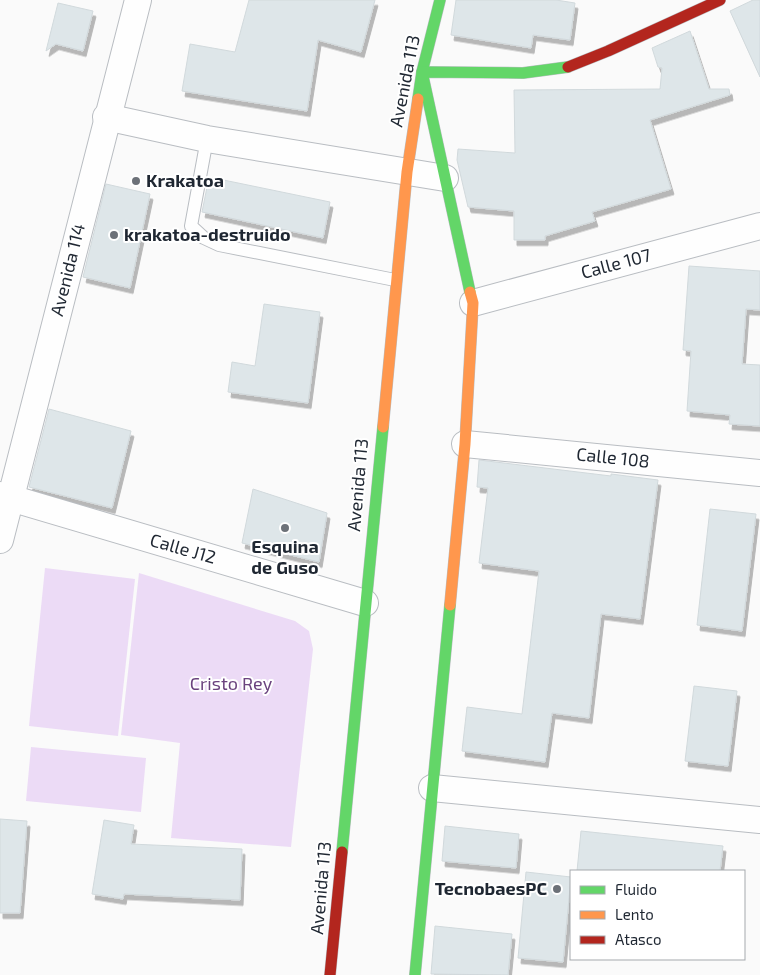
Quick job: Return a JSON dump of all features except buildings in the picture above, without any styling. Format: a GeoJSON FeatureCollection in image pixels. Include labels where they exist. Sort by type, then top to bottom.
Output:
{"type":"FeatureCollection","features":[{"type":"Feature","properties":{"kind":"street","name":"Avenida 114"},"geometry":{"type":"LineString","coordinates":[[0,540],[5,497],[138,0]]}},
{"type":"Feature","properties":{"kind":"street","name":"Avenida 113"},"geometry":{"type":"LineString","coordinates":[[330,975],[395,280],[407,172],[422,72],[440,0]]}},
{"type":"Feature","properties":{"kind":"street"},"geometry":{"type":"LineString","coordinates":[[415,975],[465,444],[473,303],[422,72],[523,73],[567,67],[608,51],[720,0]]}},
{"type":"Feature","properties":{"kind":"street"},"geometry":{"type":"LineString","coordinates":[[106,117],[207,139],[445,178]]}},
{"type":"Feature","properties":{"kind":"street","name":"Calle 107"},"geometry":{"type":"LineString","coordinates":[[473,303],[760,226]]}},
{"type":"Feature","properties":{"kind":"street","name":"Calle 108"},"geometry":{"type":"LineString","coordinates":[[465,444],[760,473]]}},
{"type":"Feature","properties":{"kind":"street","name":"Calle J12"},"geometry":{"type":"LineString","coordinates":[[5,497],[365,603]]}},
{"type":"Feature","properties":{"kind":"street"},"geometry":{"type":"LineString","coordinates":[[432,788],[760,820]]}},
{"type":"Feature","properties":{"kind":"lane"},"geometry":{"type":"LineString","coordinates":[[207,139],[191,226],[204,238],[219,245],[395,280]]}},
{"type":"Feature","properties":{"kind":"green space"},"geometry":{"type":"Polygon","coordinates":[[[45,568],[135,579],[118,736],[29,726],[45,568]]]}},
{"type":"Feature","properties":{"kind":"green space","name":"Cristo Rey"},"geometry":{"type":"Polygon","coordinates":[[[139,573],[295,621],[309,631],[313,649],[291,847],[171,838],[180,743],[121,735],[139,573]]]}},
{"type":"Feature","properties":{"kind":"green space"},"geometry":{"type":"Polygon","coordinates":[[[31,747],[146,758],[141,812],[26,801],[31,747]]]}},
{"type":"Feature","properties":{"kind":"traffic: fast"},"geometry":{"type":"LineString","coordinates":[[418,99],[422,72],[440,0]]}},
{"type":"Feature","properties":{"kind":"traffic: fast"},"geometry":{"type":"LineString","coordinates":[[470,292],[422,72],[523,73],[568,67]]}},
{"type":"Feature","properties":{"kind":"traffic: fast"},"geometry":{"type":"LineString","coordinates":[[342,852],[383,427]]}},
{"type":"Feature","properties":{"kind":"traffic: fast"},"geometry":{"type":"LineString","coordinates":[[415,975],[450,605]]}},
{"type":"Feature","properties":{"kind":"traffic: slow"},"geometry":{"type":"LineString","coordinates":[[383,427],[407,172],[418,99]]}},
{"type":"Feature","properties":{"kind":"traffic: slow"},"geometry":{"type":"LineString","coordinates":[[450,605],[465,444],[473,303],[470,292]]}},
{"type":"Feature","properties":{"kind":"traffic: jam"},"geometry":{"type":"LineString","coordinates":[[568,67],[720,0]]}},
{"type":"Feature","properties":{"kind":"traffic: jam"},"geometry":{"type":"LineString","coordinates":[[330,975],[342,852]]}},
{"type":"Feature","properties":{"kind":"place","name":"Krakatoa"},"geometry":{"type":"Point","coordinates":[136,181]}},
{"type":"Feature","properties":{"kind":"place","name":"krakatoa-destruido"},"geometry":{"type":"Point","coordinates":[114,235]}},
{"type":"Feature","properties":{"kind":"place","name":"Esquina de Guso"},"geometry":{"type":"Point","coordinates":[285,528]}},
{"type":"Feature","properties":{"kind":"place","name":"TecnobaesPC"},"geometry":{"type":"Point","coordinates":[557,889]}}]}
